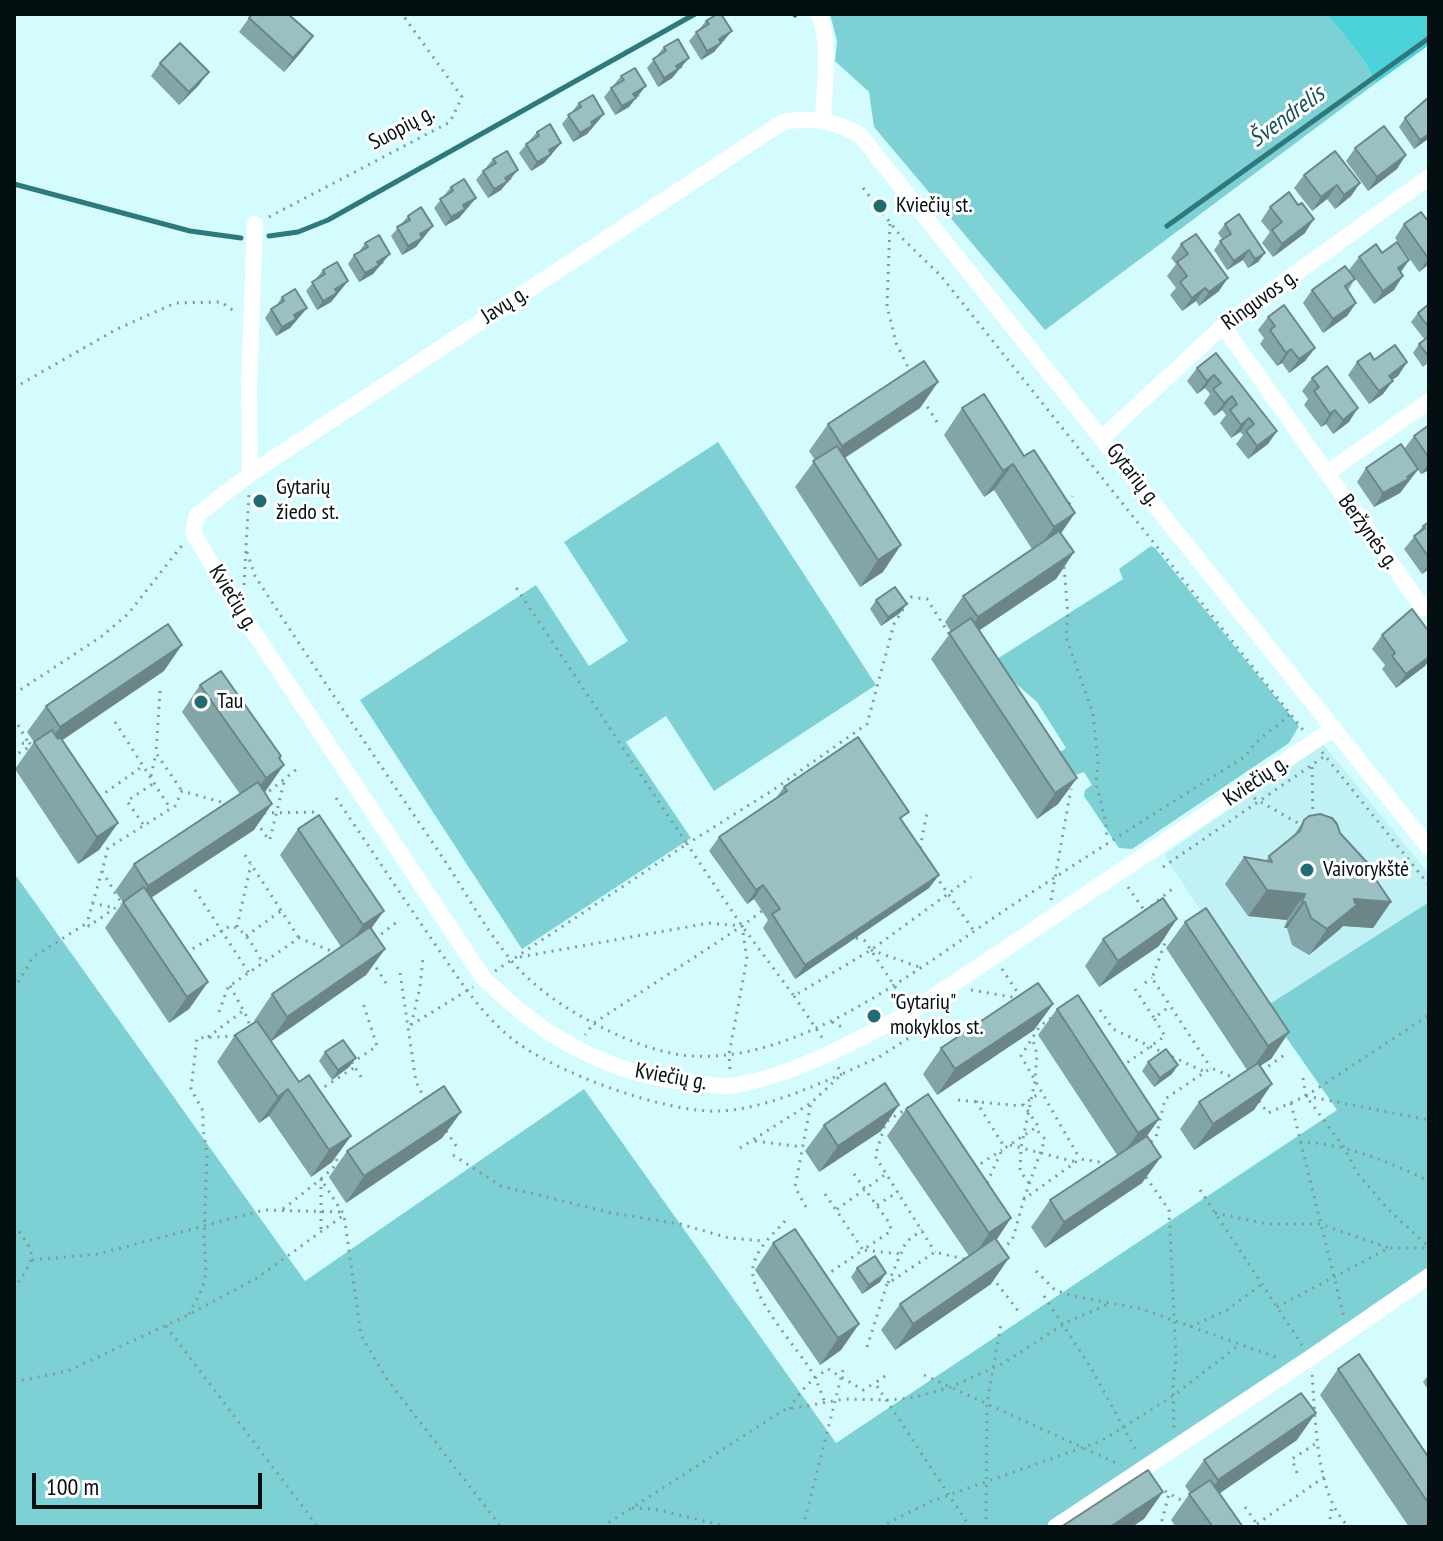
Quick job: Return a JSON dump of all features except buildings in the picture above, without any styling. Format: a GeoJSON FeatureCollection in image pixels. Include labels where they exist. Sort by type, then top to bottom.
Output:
{"type":"FeatureCollection","features":[{"type":"Feature","properties":{"kind":"street"},"geometry":{"type":"LineString","coordinates":[[819,14],[824,26],[825,47],[823,119]]}},
{"type":"Feature","properties":{"kind":"street","name":"Gytarių g."},"geometry":{"type":"LineString","coordinates":[[823,119],[860,135],[1429,848]]}},
{"type":"Feature","properties":{"kind":"street","name":"Javų g."},"geometry":{"type":"LineString","coordinates":[[193,533],[197,515],[250,474],[783,122],[823,119]]}},
{"type":"Feature","properties":{"kind":"street","name":"Ringuvos g."},"geometry":{"type":"LineString","coordinates":[[1103,437],[1223,326],[1429,177]]}},
{"type":"Feature","properties":{"kind":"street"},"geometry":{"type":"LineString","coordinates":[[250,474],[255,224]]}},
{"type":"Feature","properties":{"kind":"street"},"geometry":{"type":"LineString","coordinates":[[1223,326],[1327,473]]}},
{"type":"Feature","properties":{"kind":"street","name":"Beržynės g."},"geometry":{"type":"LineString","coordinates":[[1429,401],[1327,473],[1423,608],[1429,603]]}},
{"type":"Feature","properties":{"kind":"street","name":"Kviečių g."},"geometry":{"type":"LineString","coordinates":[[193,533],[241,613],[484,979],[530,1019],[590,1055],[633,1072],[673,1081],[733,1086],[784,1072],[832,1054],[911,1012],[1334,728]]}},
{"type":"Feature","properties":{"kind":"street"},"geometry":{"type":"LineString","coordinates":[[1055,1527],[1429,1276]]}},
{"type":"Feature","properties":{"kind":"path","name":"Suopių g."},"geometry":{"type":"LineString","coordinates":[[255,224],[450,122],[462,97],[402,14]]}},
{"type":"Feature","properties":{"kind":"path"},"geometry":{"type":"LineString","coordinates":[[863,188],[890,224],[950,287],[1429,885]]}},
{"type":"Feature","properties":{"kind":"path"},"geometry":{"type":"LineString","coordinates":[[890,224],[887,306],[896,343],[912,376]]}},
{"type":"Feature","properties":{"kind":"path"},"geometry":{"type":"LineString","coordinates":[[14,388],[115,330],[175,303],[221,302],[239,314],[251,332]]}},
{"type":"Feature","properties":{"kind":"path"},"geometry":{"type":"LineString","coordinates":[[916,389],[937,422]]}},
{"type":"Feature","properties":{"kind":"path"},"geometry":{"type":"LineString","coordinates":[[241,613],[250,474]]}},
{"type":"Feature","properties":{"kind":"path"},"geometry":{"type":"LineString","coordinates":[[1067,511],[1072,496]]}},
{"type":"Feature","properties":{"kind":"path"},"geometry":{"type":"LineString","coordinates":[[14,694],[102,636],[128,614],[193,533]]}},
{"type":"Feature","properties":{"kind":"path"},"geometry":{"type":"LineString","coordinates":[[247,552],[255,576],[332,696],[512,961],[549,996],[594,1023],[659,1050],[692,1056],[769,1047],[866,1003],[1055,877],[1246,756],[1253,744],[1291,713]]}},
{"type":"Feature","properties":{"kind":"path"},"geometry":{"type":"LineString","coordinates":[[1064,564],[1068,614],[1066,637],[1093,714],[1098,762],[1096,783],[1107,840]]}},
{"type":"Feature","properties":{"kind":"path"},"geometry":{"type":"LineString","coordinates":[[515,586],[742,926],[832,1054]]}},
{"type":"Feature","properties":{"kind":"path"},"geometry":{"type":"LineString","coordinates":[[484,979],[773,790],[867,724],[894,624],[911,597],[927,599],[955,642]]}},
{"type":"Feature","properties":{"kind":"path"},"geometry":{"type":"LineString","coordinates":[[151,777],[156,753],[160,691]]}},
{"type":"Feature","properties":{"kind":"path"},"geometry":{"type":"LineString","coordinates":[[14,718],[31,746],[14,756]]}},
{"type":"Feature","properties":{"kind":"path"},"geometry":{"type":"LineString","coordinates":[[115,722],[170,808]]}},
{"type":"Feature","properties":{"kind":"path"},"geometry":{"type":"LineString","coordinates":[[14,745],[29,742]]}},
{"type":"Feature","properties":{"kind":"path"},"geometry":{"type":"LineString","coordinates":[[156,753],[182,791],[234,805]]}},
{"type":"Feature","properties":{"kind":"path"},"geometry":{"type":"LineString","coordinates":[[1163,867],[1325,756]]}},
{"type":"Feature","properties":{"kind":"path"},"geometry":{"type":"LineString","coordinates":[[94,800],[143,766]]}},
{"type":"Feature","properties":{"kind":"path"},"geometry":{"type":"LineString","coordinates":[[1240,791],[1314,831],[1312,767]]}},
{"type":"Feature","properties":{"kind":"path"},"geometry":{"type":"LineString","coordinates":[[257,801],[297,769]]}},
{"type":"Feature","properties":{"kind":"path"},"geometry":{"type":"LineString","coordinates":[[251,814],[269,839],[285,778]]}},
{"type":"Feature","properties":{"kind":"path"},"geometry":{"type":"LineString","coordinates":[[144,825],[127,801],[154,783]]}},
{"type":"Feature","properties":{"kind":"path"},"geometry":{"type":"LineString","coordinates":[[1055,877],[1071,789]]}},
{"type":"Feature","properties":{"kind":"path"},"geometry":{"type":"LineString","coordinates":[[14,989],[33,957],[87,923],[108,848],[170,808],[182,791]]}},
{"type":"Feature","properties":{"kind":"path"},"geometry":{"type":"LineString","coordinates":[[336,798],[467,991],[511,1038],[568,1071],[632,1096],[718,1111],[738,1109],[791,1094],[842,1074],[879,1057],[923,1029]]}},
{"type":"Feature","properties":{"kind":"path"},"geometry":{"type":"LineString","coordinates":[[264,813],[316,812]]}},
{"type":"Feature","properties":{"kind":"path"},"geometry":{"type":"LineString","coordinates":[[919,850],[927,813]]}},
{"type":"Feature","properties":{"kind":"path"},"geometry":{"type":"LineString","coordinates":[[245,855],[299,938],[340,954]]}},
{"type":"Feature","properties":{"kind":"path"},"geometry":{"type":"LineString","coordinates":[[237,927],[251,864]]}},
{"type":"Feature","properties":{"kind":"path"},"geometry":{"type":"LineString","coordinates":[[102,871],[130,916]]}},
{"type":"Feature","properties":{"kind":"path"},"geometry":{"type":"LineString","coordinates":[[933,872],[974,931]]}},
{"type":"Feature","properties":{"kind":"path"},"geometry":{"type":"LineString","coordinates":[[1118,874],[1151,920]]}},
{"type":"Feature","properties":{"kind":"path"},"geometry":{"type":"LineString","coordinates":[[794,996],[871,950],[971,877]]}},
{"type":"Feature","properties":{"kind":"path"},"geometry":{"type":"LineString","coordinates":[[1144,910],[1176,886]]}},
{"type":"Feature","properties":{"kind":"path"},"geometry":{"type":"LineString","coordinates":[[195,890],[249,973]]}},
{"type":"Feature","properties":{"kind":"path"},"geometry":{"type":"LineString","coordinates":[[92,903],[115,908]]}},
{"type":"Feature","properties":{"kind":"path"},"geometry":{"type":"LineString","coordinates":[[87,923],[89,926],[122,903]]}},
{"type":"Feature","properties":{"kind":"path"},"geometry":{"type":"LineString","coordinates":[[246,936],[281,911]]}},
{"type":"Feature","properties":{"kind":"path"},"geometry":{"type":"LineString","coordinates":[[582,1038],[594,1023],[762,911]]}},
{"type":"Feature","properties":{"kind":"path"},"geometry":{"type":"LineString","coordinates":[[375,939],[398,921]]}},
{"type":"Feature","properties":{"kind":"path"},"geometry":{"type":"LineString","coordinates":[[518,957],[709,923],[742,926]]}},
{"type":"Feature","properties":{"kind":"path"},"geometry":{"type":"LineString","coordinates":[[181,956],[230,926],[237,927],[246,936],[263,963]]}},
{"type":"Feature","properties":{"kind":"path"},"geometry":{"type":"LineString","coordinates":[[730,1073],[729,1054],[747,959],[742,926]]}},
{"type":"Feature","properties":{"kind":"path"},"geometry":{"type":"LineString","coordinates":[[1145,983],[1152,978],[1166,940],[1159,930]]}},
{"type":"Feature","properties":{"kind":"path"},"geometry":{"type":"LineString","coordinates":[[219,1012],[230,986],[299,938]]}},
{"type":"Feature","properties":{"kind":"path"},"geometry":{"type":"LineString","coordinates":[[856,938],[865,941],[905,1002]]}},
{"type":"Feature","properties":{"kind":"path"},"geometry":{"type":"LineString","coordinates":[[871,950],[919,967]]}},
{"type":"Feature","properties":{"kind":"path"},"geometry":{"type":"LineString","coordinates":[[949,986],[1022,999],[993,956]]}},
{"type":"Feature","properties":{"kind":"path"},"geometry":{"type":"LineString","coordinates":[[409,1033],[423,958]]}},
{"type":"Feature","properties":{"kind":"path"},"geometry":{"type":"LineString","coordinates":[[371,959],[386,983]]}},
{"type":"Feature","properties":{"kind":"path"},"geometry":{"type":"LineString","coordinates":[[400,973],[416,1082],[428,1106]]}},
{"type":"Feature","properties":{"kind":"path"},"geometry":{"type":"LineString","coordinates":[[1152,978],[1211,1068],[1245,1082]]}},
{"type":"Feature","properties":{"kind":"path"},"geometry":{"type":"LineString","coordinates":[[230,986],[248,1019],[250,1035]]}},
{"type":"Feature","properties":{"kind":"path"},"geometry":{"type":"LineString","coordinates":[[1113,1073],[1165,1036],[1135,989]]}},
{"type":"Feature","properties":{"kind":"path"},"geometry":{"type":"LineString","coordinates":[[411,1025],[467,991]]}},
{"type":"Feature","properties":{"kind":"path"},"geometry":{"type":"LineString","coordinates":[[361,1077],[352,1063],[377,1046],[362,1000]]}},
{"type":"Feature","properties":{"kind":"path"},"geometry":{"type":"LineString","coordinates":[[1154,1018],[1170,1006]]}},
{"type":"Feature","properties":{"kind":"path"},"geometry":{"type":"LineString","coordinates":[[1100,1010],[1113,1029],[1205,1072]]}},
{"type":"Feature","properties":{"kind":"path"},"geometry":{"type":"LineString","coordinates":[[207,1037],[243,1011]]}},
{"type":"Feature","properties":{"kind":"path"},"geometry":{"type":"LineString","coordinates":[[1060,1011],[1040,1026],[1021,1056],[1078,1160]]}},
{"type":"Feature","properties":{"kind":"path"},"geometry":{"type":"LineString","coordinates":[[1253,1093],[1268,1113],[1291,1103],[1429,1015]]}},
{"type":"Feature","properties":{"kind":"path"},"geometry":{"type":"LineString","coordinates":[[188,1315],[203,1287],[206,1273],[207,1153],[203,1111],[191,1089],[197,1038],[236,1036]]}},
{"type":"Feature","properties":{"kind":"path"},"geometry":{"type":"LineString","coordinates":[[1029,1183],[1020,1171],[1021,1148],[1035,1081],[1037,1054],[1032,1037]]}},
{"type":"Feature","properties":{"kind":"path"},"geometry":{"type":"LineString","coordinates":[[1256,1075],[1287,1053]]}},
{"type":"Feature","properties":{"kind":"path"},"geometry":{"type":"LineString","coordinates":[[311,1096],[355,1067]]}},
{"type":"Feature","properties":{"kind":"path"},"geometry":{"type":"LineString","coordinates":[[1144,1147],[1156,1137],[1165,1099],[1211,1068]]}},
{"type":"Feature","properties":{"kind":"path"},"geometry":{"type":"LineString","coordinates":[[740,1148],[811,1103],[842,1074]]}},
{"type":"Feature","properties":{"kind":"path"},"geometry":{"type":"LineString","coordinates":[[1303,1078],[1306,1096],[1345,1149],[1357,1173],[1389,1210],[1429,1248]]}},
{"type":"Feature","properties":{"kind":"path"},"geometry":{"type":"LineString","coordinates":[[958,1100],[1023,1104],[1041,1092]]}},
{"type":"Feature","properties":{"kind":"path"},"geometry":{"type":"LineString","coordinates":[[1306,1096],[1429,1120]]}},
{"type":"Feature","properties":{"kind":"path"},"geometry":{"type":"LineString","coordinates":[[736,1098],[738,1109]]}},
{"type":"Feature","properties":{"kind":"path"},"geometry":{"type":"LineString","coordinates":[[976,1101],[1005,1148]]}},
{"type":"Feature","properties":{"kind":"path"},"geometry":{"type":"LineString","coordinates":[[806,1207],[795,1187],[811,1103]]}},
{"type":"Feature","properties":{"kind":"path"},"geometry":{"type":"LineString","coordinates":[[1291,1103],[1348,1332]]}},
{"type":"Feature","properties":{"kind":"path"},"geometry":{"type":"LineString","coordinates":[[915,1104],[886,1122],[875,1156],[935,1252],[971,1261]]}},
{"type":"Feature","properties":{"kind":"path"},"geometry":{"type":"LineString","coordinates":[[965,1174],[1038,1126],[1023,1104]]}},
{"type":"Feature","properties":{"kind":"path"},"geometry":{"type":"LineString","coordinates":[[443,1127],[457,1147]]}},
{"type":"Feature","properties":{"kind":"path"},"geometry":{"type":"LineString","coordinates":[[992,1256],[1012,1241],[1045,1139],[1035,1128]]}},
{"type":"Feature","properties":{"kind":"path"},"geometry":{"type":"LineString","coordinates":[[752,1140],[803,1147]]}},
{"type":"Feature","properties":{"kind":"path"},"geometry":{"type":"LineString","coordinates":[[1300,1142],[1323,1143],[1345,1149],[1397,1166],[1429,1181]]}},
{"type":"Feature","properties":{"kind":"path"},"geometry":{"type":"LineString","coordinates":[[1005,1148],[1115,1164]]}},
{"type":"Feature","properties":{"kind":"path"},"geometry":{"type":"LineString","coordinates":[[986,1185],[1005,1148]]}},
{"type":"Feature","properties":{"kind":"path"},"geometry":{"type":"LineString","coordinates":[[453,1155],[501,1186],[612,1213],[680,1224],[729,1238],[765,1241]]}},
{"type":"Feature","properties":{"kind":"path"},"geometry":{"type":"LineString","coordinates":[[283,1209],[333,1168],[337,1159]]}},
{"type":"Feature","properties":{"kind":"path"},"geometry":{"type":"LineString","coordinates":[[1024,1199],[1078,1160]]}},
{"type":"Feature","properties":{"kind":"path"},"geometry":{"type":"LineString","coordinates":[[1140,1168],[1169,1210],[1176,1359],[1173,1396],[1175,1448]]}},
{"type":"Feature","properties":{"kind":"path"},"geometry":{"type":"LineString","coordinates":[[822,1278],[891,1231],[890,1224],[854,1174]]}},
{"type":"Feature","properties":{"kind":"path"},"geometry":{"type":"LineString","coordinates":[[836,1210],[886,1174]]}},
{"type":"Feature","properties":{"kind":"path"},"geometry":{"type":"LineString","coordinates":[[321,1179],[321,1231]]}},
{"type":"Feature","properties":{"kind":"path"},"geometry":{"type":"LineString","coordinates":[[321,1179],[343,1213],[361,1335],[386,1378],[501,1527]]}},
{"type":"Feature","properties":{"kind":"path"},"geometry":{"type":"LineString","coordinates":[[1200,1190],[1310,1358],[1324,1477],[1332,1505],[1349,1527]]}},
{"type":"Feature","properties":{"kind":"path"},"geometry":{"type":"LineString","coordinates":[[877,1205],[898,1192]]}},
{"type":"Feature","properties":{"kind":"path"},"geometry":{"type":"LineString","coordinates":[[825,1194],[863,1250],[901,1254]]}},
{"type":"Feature","properties":{"kind":"path"},"geometry":{"type":"LineString","coordinates":[[32,1260],[98,1254],[264,1210],[343,1213]]}},
{"type":"Feature","properties":{"kind":"path"},"geometry":{"type":"LineString","coordinates":[[14,1382],[68,1371],[188,1315],[257,1278],[343,1213]]}},
{"type":"Feature","properties":{"kind":"path"},"geometry":{"type":"LineString","coordinates":[[1215,1213],[1268,1224],[1320,1224],[1389,1248],[1429,1248]]}},
{"type":"Feature","properties":{"kind":"path"},"geometry":{"type":"LineString","coordinates":[[785,1221],[765,1241],[753,1267],[755,1285],[773,1319],[814,1377],[825,1403]]}},
{"type":"Feature","properties":{"kind":"path"},"geometry":{"type":"LineString","coordinates":[[14,1225],[27,1241],[32,1260],[14,1289]]}},
{"type":"Feature","properties":{"kind":"path"},"geometry":{"type":"LineString","coordinates":[[867,1347],[887,1284],[906,1242],[922,1230]]}},
{"type":"Feature","properties":{"kind":"path"},"geometry":{"type":"LineString","coordinates":[[1277,1307],[1389,1248]]}},
{"type":"Feature","properties":{"kind":"path"},"geometry":{"type":"LineString","coordinates":[[887,1284],[935,1252]]}},
{"type":"Feature","properties":{"kind":"path"},"geometry":{"type":"LineString","coordinates":[[1036,1271],[1055,1290],[1142,1309],[1276,1359],[1310,1358]]}},
{"type":"Feature","properties":{"kind":"path"},"geometry":{"type":"LineString","coordinates":[[992,1276],[1019,1312]]}},
{"type":"Feature","properties":{"kind":"path"},"geometry":{"type":"LineString","coordinates":[[1190,1327],[1227,1310],[1262,1284]]}},
{"type":"Feature","properties":{"kind":"path"},"geometry":{"type":"LineString","coordinates":[[1044,1296],[1091,1368],[1142,1470]]}},
{"type":"Feature","properties":{"kind":"path"},"geometry":{"type":"LineString","coordinates":[[602,1527],[784,1410],[844,1399],[916,1397],[951,1387],[993,1368],[1063,1325],[1111,1303]]}},
{"type":"Feature","properties":{"kind":"path"},"geometry":{"type":"LineString","coordinates":[[986,1527],[987,1403],[1001,1324]]}},
{"type":"Feature","properties":{"kind":"path"},"geometry":{"type":"LineString","coordinates":[[165,1325],[318,1527]]}},
{"type":"Feature","properties":{"kind":"path"},"geometry":{"type":"LineString","coordinates":[[880,1527],[932,1501],[1085,1448],[1124,1429],[1239,1345]]}},
{"type":"Feature","properties":{"kind":"path"},"geometry":{"type":"LineString","coordinates":[[790,1409],[814,1377],[828,1369],[842,1373],[863,1390],[885,1376]]}},
{"type":"Feature","properties":{"kind":"path"},"geometry":{"type":"LineString","coordinates":[[803,1527],[842,1373]]}},
{"type":"Feature","properties":{"kind":"path"},"geometry":{"type":"LineString","coordinates":[[924,1375],[1085,1448],[1142,1470],[1169,1494],[1196,1507]]}},
{"type":"Feature","properties":{"kind":"path"},"geometry":{"type":"LineString","coordinates":[[875,1383],[970,1527]]}},
{"type":"Feature","properties":{"kind":"path"},"geometry":{"type":"LineString","coordinates":[[1297,1473],[1292,1459],[1318,1442]]}},
{"type":"Feature","properties":{"kind":"path"},"geometry":{"type":"LineString","coordinates":[[1245,1507],[1258,1525],[1324,1477]]}},
{"type":"Feature","properties":{"kind":"path"},"geometry":{"type":"LineString","coordinates":[[1157,1527],[1161,1524],[1169,1494]]}},
{"type":"Feature","properties":{"kind":"path"},"geometry":{"type":"LineString","coordinates":[[1329,1527],[1332,1505]]}},
{"type":"Feature","properties":{"kind":"path"},"geometry":{"type":"LineString","coordinates":[[631,1508],[654,1509],[730,1527]]}},
{"type":"Feature","properties":{"kind":"shaded area"},"geometry":{"type":"Polygon","coordinates":[[[830,14],[1327,14],[1365,62],[1376,83],[1045,330],[874,127],[869,92],[835,61],[837,41],[830,14]]]}},
{"type":"Feature","properties":{"kind":"shaded area"},"geometry":{"type":"Polygon","coordinates":[[[1327,14],[1429,14],[1429,45],[1376,83],[1365,62],[1327,14]]]}},
{"type":"Feature","properties":{"kind":"shaded area"},"geometry":{"type":"Polygon","coordinates":[[[718,442],[876,685],[714,791],[666,716],[626,742],[691,838],[522,949],[360,700],[536,585],[589,666],[628,641],[564,542],[718,442]]]}},
{"type":"Feature","properties":{"kind":"shaded area"},"geometry":{"type":"Polygon","coordinates":[[[1151,546],[1299,726],[1289,743],[1132,849],[1119,848],[1084,796],[1085,790],[1092,785],[1084,772],[1075,775],[1060,752],[1066,748],[1037,702],[997,667],[997,659],[1123,579],[1119,569],[1151,546]]]}},
{"type":"Feature","properties":{"kind":"shaded area"},"geometry":{"type":"Polygon","coordinates":[[[1323,744],[1429,874],[1429,902],[1265,1007],[1164,855],[1323,744]]]}},
{"type":"Feature","properties":{"kind":"shaded area"},"geometry":{"type":"Polygon","coordinates":[[[14,873],[305,1281],[584,1089],[836,1443],[1337,1110],[1265,1007],[1429,902],[1429,1276],[1055,1527],[14,1527],[14,873]]]}},
{"type":"Feature","properties":{"kind":"waterway"},"geometry":{"type":"LineString","coordinates":[[269,236],[298,232],[328,220],[695,14]]}},
{"type":"Feature","properties":{"kind":"waterway","name":"Švendrelis"},"geometry":{"type":"LineString","coordinates":[[1167,226],[1429,38]]}},
{"type":"Feature","properties":{"kind":"waterway"},"geometry":{"type":"LineString","coordinates":[[14,184],[190,231],[241,238]]}},
{"type":"Feature","properties":{"kind":"place","name":"Kviečių st."},"geometry":{"type":"Point","coordinates":[880,206]}},
{"type":"Feature","properties":{"kind":"place","name":"Gytarių žiedo st."},"geometry":{"type":"Point","coordinates":[260,501]}},
{"type":"Feature","properties":{"kind":"place","name":"Tau"},"geometry":{"type":"Point","coordinates":[201,702]}},
{"type":"Feature","properties":{"kind":"place","name":"Vaivorykštė"},"geometry":{"type":"Point","coordinates":[1307,870]}},
{"type":"Feature","properties":{"kind":"place","name":"\"Gytarių\" mokyklos st."},"geometry":{"type":"Point","coordinates":[874,1016]}}]}
